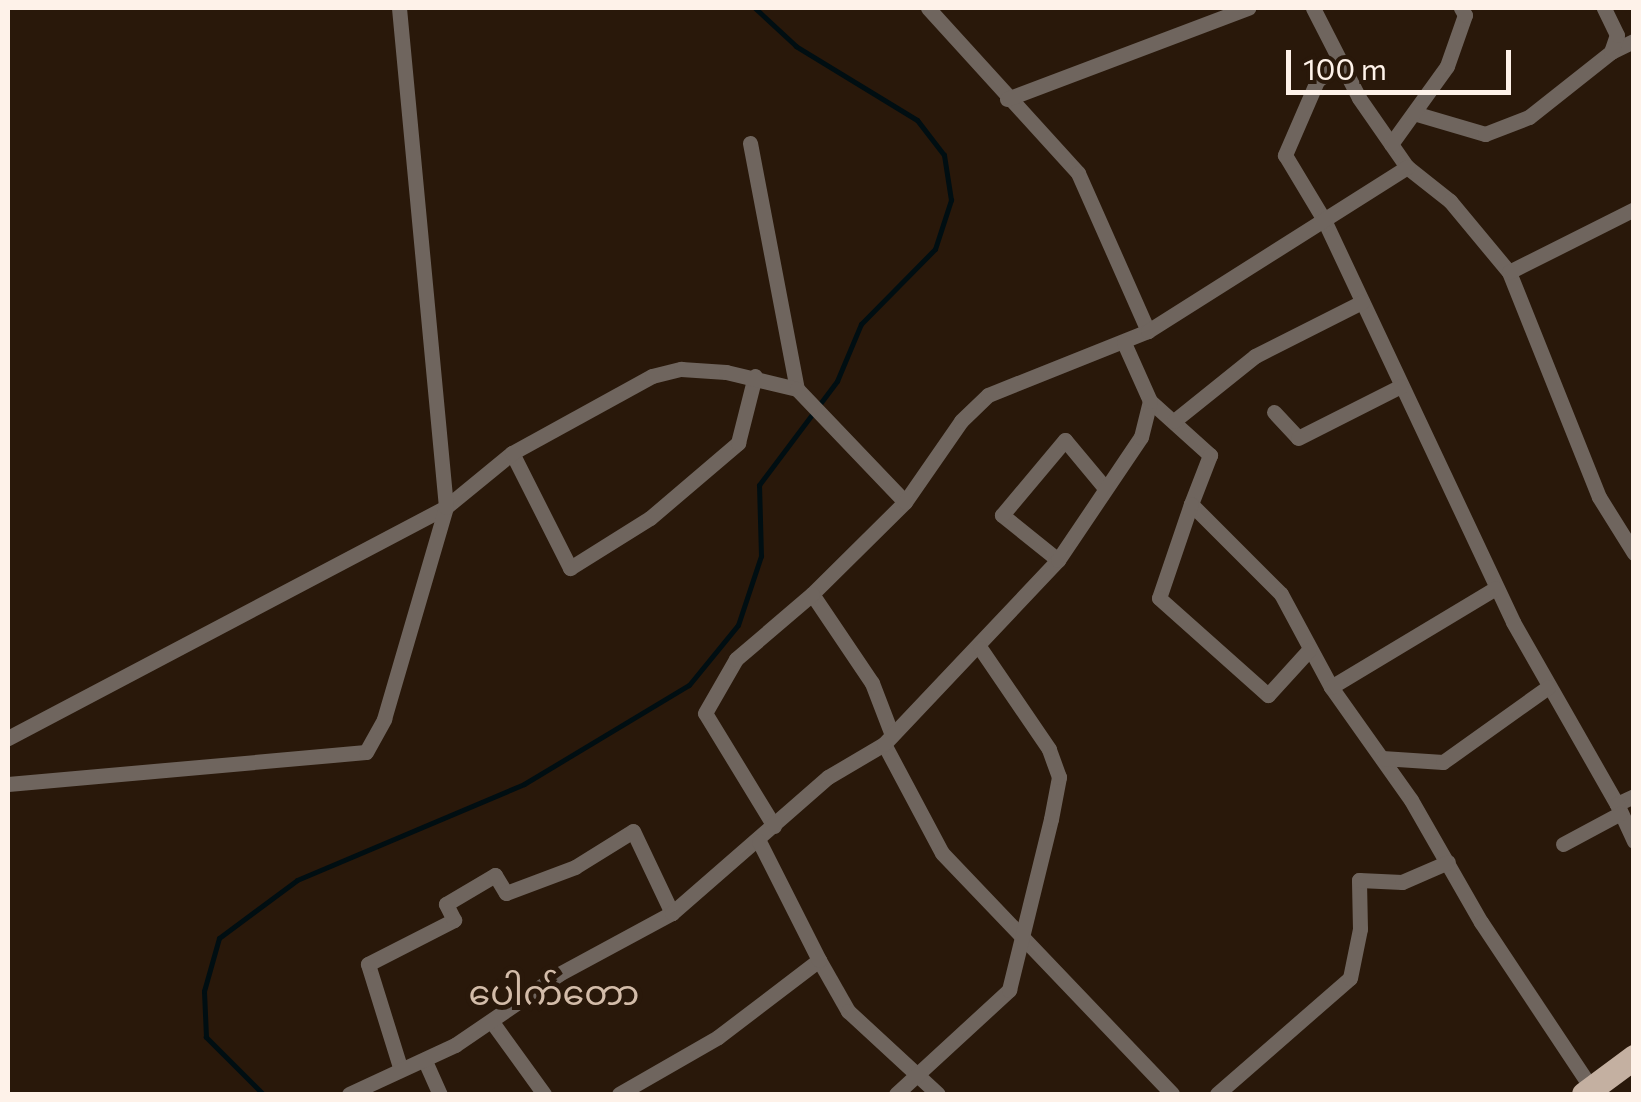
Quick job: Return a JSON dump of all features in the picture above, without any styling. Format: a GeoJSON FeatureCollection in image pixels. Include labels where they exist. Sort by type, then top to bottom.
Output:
{"type":"FeatureCollection","features":[{"type":"Feature","properties":{"kind":"main road"},"geometry":{"type":"LineString","coordinates":[[1588,1092],[1632,1063]]}},
{"type":"Feature","properties":{"kind":"street"},"geometry":{"type":"LineString","coordinates":[[8,784],[366,752],[384,719],[446,506],[400,8]]}},
{"type":"Feature","properties":{"kind":"street"},"geometry":{"type":"LineString","coordinates":[[928,8],[1007,99],[1078,172],[1148,330]]}},
{"type":"Feature","properties":{"kind":"street"},"geometry":{"type":"LineString","coordinates":[[1007,99],[1248,8]]}},
{"type":"Feature","properties":{"kind":"street"},"geometry":{"type":"LineString","coordinates":[[1313,8],[1340,64],[1407,168],[1450,201],[1509,272],[1599,497],[1634,554]]}},
{"type":"Feature","properties":{"kind":"street"},"geometry":{"type":"LineString","coordinates":[[1604,8],[1617,34],[1611,52]]}},
{"type":"Feature","properties":{"kind":"street"},"geometry":{"type":"LineString","coordinates":[[1391,144],[1417,114],[1447,66],[1466,10]]}},
{"type":"Feature","properties":{"kind":"street"},"geometry":{"type":"LineString","coordinates":[[1417,114],[1461,130],[1504,131],[1611,52],[1634,41]]}},
{"type":"Feature","properties":{"kind":"street"},"geometry":{"type":"LineString","coordinates":[[1340,64],[1317,81],[1285,155],[1324,222],[1496,588],[1634,840]]}},
{"type":"Feature","properties":{"kind":"street"},"geometry":{"type":"LineString","coordinates":[[750,144],[797,389]]}},
{"type":"Feature","properties":{"kind":"street"},"geometry":{"type":"LineString","coordinates":[[774,826],[706,713],[736,659],[812,594],[905,502],[975,405],[1012,382],[1124,343],[1148,330],[1407,168]]}},
{"type":"Feature","properties":{"kind":"street"},"geometry":{"type":"LineString","coordinates":[[1509,272],[1634,208]]}},
{"type":"Feature","properties":{"kind":"street"},"geometry":{"type":"LineString","coordinates":[[1174,421],[1256,356],[1362,302]]}},
{"type":"Feature","properties":{"kind":"street"},"geometry":{"type":"LineString","coordinates":[[349,1094],[400,1067],[425,1061],[492,1022],[559,974],[672,913],[828,778],[888,739],[980,648],[1058,560],[1141,437],[1151,417],[1150,401],[1124,343]]}},
{"type":"Feature","properties":{"kind":"street"},"geometry":{"type":"LineString","coordinates":[[8,738],[446,506],[512,453],[652,376],[681,369],[755,376],[797,389],[905,502]]}},
{"type":"Feature","properties":{"kind":"street"},"geometry":{"type":"LineString","coordinates":[[512,453],[570,568],[650,518],[738,443],[755,376]]}},
{"type":"Feature","properties":{"kind":"street"},"geometry":{"type":"LineString","coordinates":[[1274,412],[1298,438],[1401,386]]}},
{"type":"Feature","properties":{"kind":"street"},"geometry":{"type":"LineString","coordinates":[[1150,401],[1210,455],[1159,598],[1268,695],[1309,650]]}},
{"type":"Feature","properties":{"kind":"street"},"geometry":{"type":"LineString","coordinates":[[1058,560],[1002,515],[1065,440],[1105,488]]}},
{"type":"Feature","properties":{"kind":"street"},"geometry":{"type":"LineString","coordinates":[[1192,504],[1264,572],[1332,687],[1448,862],[1588,1092]]}},
{"type":"Feature","properties":{"kind":"street"},"geometry":{"type":"LineString","coordinates":[[1332,687],[1496,588]]}},
{"type":"Feature","properties":{"kind":"street"},"geometry":{"type":"LineString","coordinates":[[812,594],[872,683],[888,739],[942,853],[1025,935],[1172,1094]]}},
{"type":"Feature","properties":{"kind":"street"},"geometry":{"type":"LineString","coordinates":[[896,1094],[1009,990],[1059,778],[1034,718],[980,648]]}},
{"type":"Feature","properties":{"kind":"street"},"geometry":{"type":"LineString","coordinates":[[1382,758],[1443,762],[1548,687]]}},
{"type":"Feature","properties":{"kind":"street"},"geometry":{"type":"LineString","coordinates":[[1563,844],[1634,796]]}},
{"type":"Feature","properties":{"kind":"street"},"geometry":{"type":"LineString","coordinates":[[400,1067],[368,964],[454,920],[446,904],[495,875],[506,894],[575,866],[633,831],[672,913]]}},
{"type":"Feature","properties":{"kind":"street"},"geometry":{"type":"LineString","coordinates":[[759,840],[848,1010],[938,1094]]}},
{"type":"Feature","properties":{"kind":"street"},"geometry":{"type":"LineString","coordinates":[[1217,1094],[1350,978],[1360,930],[1359,880],[1402,882],[1448,862]]}},
{"type":"Feature","properties":{"kind":"street"},"geometry":{"type":"LineString","coordinates":[[619,1094],[718,1037],[819,960]]}},
{"type":"Feature","properties":{"kind":"street"},"geometry":{"type":"LineString","coordinates":[[492,1022],[544,1094]]}},
{"type":"Feature","properties":{"kind":"street"},"geometry":{"type":"LineString","coordinates":[[425,1061],[440,1094]]}},
{"type":"Feature","properties":{"kind":"waterway"},"geometry":{"type":"LineString","coordinates":[[263,1094],[206,1037],[204,991],[219,938],[297,880],[524,784],[689,685],[738,625],[761,556],[759,485],[837,381],[861,324],[935,249],[951,200],[944,155],[917,120],[796,46],[755,8]]}},
{"type":"Feature","properties":{"kind":"district","name":"ပေါက်တော"},"geometry":{"type":"Point","coordinates":[554,991]}}]}
